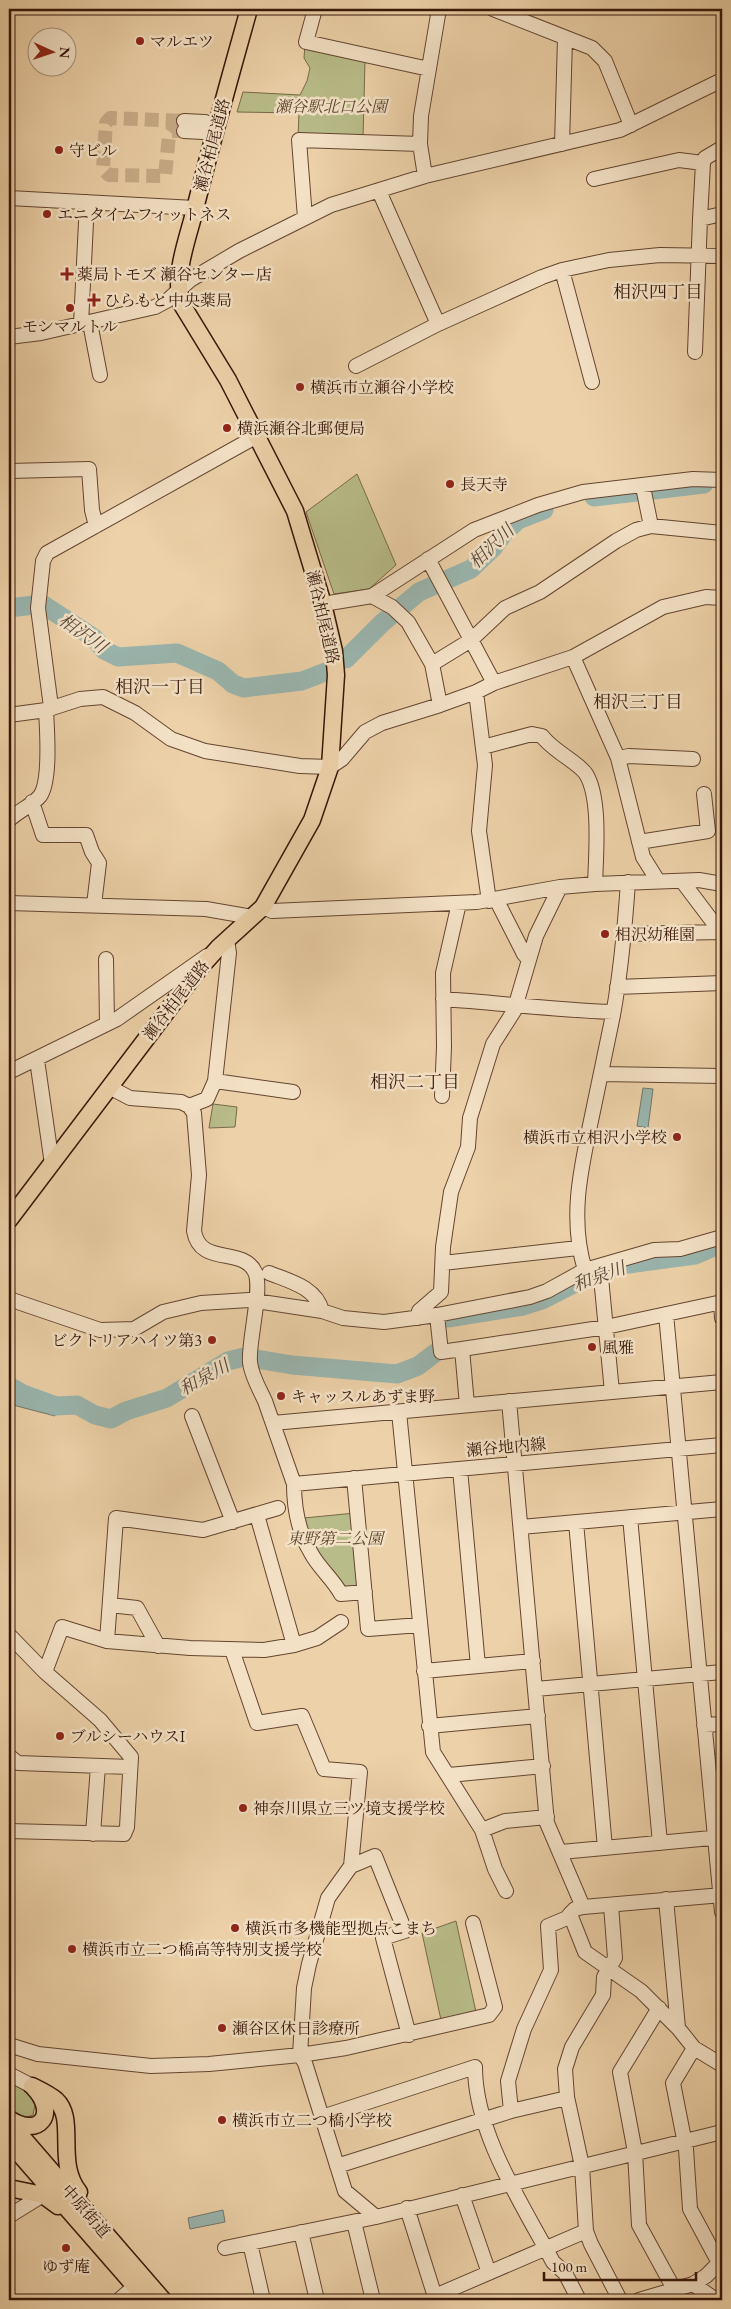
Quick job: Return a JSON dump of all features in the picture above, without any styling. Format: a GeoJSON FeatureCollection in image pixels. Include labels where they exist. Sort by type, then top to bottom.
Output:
{"type":"FeatureCollection","features":[{"type":"Feature","properties":{"kind":"main road","name":"瀬谷柏尾道路"},"geometry":{"type":"LineString","coordinates":[[9,1220],[199,969],[222,944],[258,912],[312,820],[330,767],[336,675],[334,650],[323,604],[295,511],[228,380],[181,303],[178,290],[181,266],[195,208],[249,9]]}},
{"type":"Feature","properties":{"kind":"main road"},"geometry":{"type":"LineString","coordinates":[[9,2121],[25,2127],[34,2127],[41,2123],[45,2116],[46,2107],[44,2100],[32,2086]]}},
{"type":"Feature","properties":{"kind":"main road"},"geometry":{"type":"LineString","coordinates":[[32,2086],[49,2095],[62,2107],[66,2122],[69,2178],[112,2231],[133,2265]]}},
{"type":"Feature","properties":{"kind":"main road","name":"中原街道"},"geometry":{"type":"LineString","coordinates":[[9,2121],[133,2265],[151,2300]]}},
{"type":"Feature","properties":{"kind":"main road","name":"中原街道"},"geometry":{"type":"LineString","coordinates":[[9,2142],[135,2286],[151,2300]]}},
{"type":"Feature","properties":{"kind":"main road"},"geometry":{"type":"LineString","coordinates":[[12,2186],[43,2195],[78,2220]]}},
{"type":"Feature","properties":{"kind":"street"},"geometry":{"type":"LineString","coordinates":[[315,9],[306,42],[429,69]]}},
{"type":"Feature","properties":{"kind":"street"},"geometry":{"type":"LineString","coordinates":[[425,176],[420,144],[421,116],[439,9]]}},
{"type":"Feature","properties":{"kind":"street"},"geometry":{"type":"LineString","coordinates":[[493,9],[592,48],[605,62],[630,125]]}},
{"type":"Feature","properties":{"kind":"street"},"geometry":{"type":"LineString","coordinates":[[562,144],[565,38]]}},
{"type":"Feature","properties":{"kind":"street"},"geometry":{"type":"LineString","coordinates":[[9,337],[41,333],[155,307],[168,300],[190,280],[239,251],[331,205],[425,176],[620,130],[722,80]]}},
{"type":"Feature","properties":{"kind":"street"},"geometry":{"type":"LineString","coordinates":[[184,126],[203,132],[216,129]]}},
{"type":"Feature","properties":{"kind":"street"},"geometry":{"type":"LineString","coordinates":[[305,218],[299,140],[420,144]]}},
{"type":"Feature","properties":{"kind":"street"},"geometry":{"type":"LineString","coordinates":[[695,352],[703,163],[705,158],[722,148]]}},
{"type":"Feature","properties":{"kind":"street"},"geometry":{"type":"LineString","coordinates":[[594,179],[679,160],[703,163]]}},
{"type":"Feature","properties":{"kind":"street"},"geometry":{"type":"LineString","coordinates":[[379,191],[438,324]]}},
{"type":"Feature","properties":{"kind":"street"},"geometry":{"type":"LineString","coordinates":[[9,198],[195,208]]}},
{"type":"Feature","properties":{"kind":"street"},"geometry":{"type":"LineString","coordinates":[[87,202],[86,323],[100,375]]}},
{"type":"Feature","properties":{"kind":"street"},"geometry":{"type":"LineString","coordinates":[[700,219],[722,214]]}},
{"type":"Feature","properties":{"kind":"street"},"geometry":{"type":"LineString","coordinates":[[356,366],[438,324],[562,270],[609,260],[660,255],[722,256]]}},
{"type":"Feature","properties":{"kind":"street"},"geometry":{"type":"LineString","coordinates":[[562,270],[592,382]]}},
{"type":"Feature","properties":{"kind":"street"},"geometry":{"type":"LineString","coordinates":[[9,820],[42,792],[46,770],[48,709],[39,604],[43,561],[48,553],[257,436]]}},
{"type":"Feature","properties":{"kind":"street"},"geometry":{"type":"LineString","coordinates":[[9,471],[89,468],[92,510],[96,526]]}},
{"type":"Feature","properties":{"kind":"street"},"geometry":{"type":"LineString","coordinates":[[323,604],[372,596],[474,530],[538,505],[583,492],[644,490],[693,479],[722,480]]}},
{"type":"Feature","properties":{"kind":"street"},"geometry":{"type":"LineString","coordinates":[[644,490],[651,526]]}},
{"type":"Feature","properties":{"kind":"street"},"geometry":{"type":"LineString","coordinates":[[432,664],[471,640],[505,608],[540,592],[616,541],[636,530],[651,526],[722,533]]}},
{"type":"Feature","properties":{"kind":"street"},"geometry":{"type":"LineString","coordinates":[[428,559],[494,683]]}},
{"type":"Feature","properties":{"kind":"street"},"geometry":{"type":"LineString","coordinates":[[372,596],[395,610],[408,622],[432,664],[440,706]]}},
{"type":"Feature","properties":{"kind":"street"},"geometry":{"type":"LineString","coordinates":[[9,715],[48,709],[80,698],[103,698],[135,713],[171,738],[205,750],[300,766],[330,767],[342,759],[365,732],[382,723],[440,706],[494,683],[573,657],[663,607],[706,597],[722,598]]}},
{"type":"Feature","properties":{"kind":"street"},"geometry":{"type":"LineString","coordinates":[[573,657],[618,758],[643,857],[658,881]]}},
{"type":"Feature","properties":{"kind":"street"},"geometry":{"type":"LineString","coordinates":[[476,692],[485,765],[479,831],[493,900],[524,954],[530,960]]}},
{"type":"Feature","properties":{"kind":"street"},"geometry":{"type":"LineString","coordinates":[[483,747],[532,734],[542,736],[549,746],[585,773],[595,802],[595,884]]}},
{"type":"Feature","properties":{"kind":"street"},"geometry":{"type":"LineString","coordinates":[[618,758],[629,756],[693,759]]}},
{"type":"Feature","properties":{"kind":"street"},"geometry":{"type":"LineString","coordinates":[[639,842],[708,831],[704,794]]}},
{"type":"Feature","properties":{"kind":"street"},"geometry":{"type":"LineString","coordinates":[[32,802],[42,835],[86,835],[92,852],[99,863],[94,905]]}},
{"type":"Feature","properties":{"kind":"street"},"geometry":{"type":"LineString","coordinates":[[699,880],[722,872]]}},
{"type":"Feature","properties":{"kind":"street"},"geometry":{"type":"LineString","coordinates":[[9,903],[272,912],[459,903],[493,900],[560,887],[595,884],[682,880],[699,880],[722,884]]}},
{"type":"Feature","properties":{"kind":"street"},"geometry":{"type":"LineString","coordinates":[[682,880],[721,933]]}},
{"type":"Feature","properties":{"kind":"street"},"geometry":{"type":"LineString","coordinates":[[585,1270],[578,1248],[576,1204],[613,1012],[624,934],[628,882]]}},
{"type":"Feature","properties":{"kind":"street"},"geometry":{"type":"LineString","coordinates":[[418,1318],[419,1311],[441,1292],[442,1263],[451,1192],[468,1147],[470,1118],[493,1044],[515,1006],[536,936],[560,887]]}},
{"type":"Feature","properties":{"kind":"street"},"geometry":{"type":"LineString","coordinates":[[442,1096],[444,1047],[442,973],[459,903]]}},
{"type":"Feature","properties":{"kind":"street"},"geometry":{"type":"LineString","coordinates":[[624,934],[721,933]]}},
{"type":"Feature","properties":{"kind":"street"},"geometry":{"type":"LineString","coordinates":[[9,1072],[37,1060],[107,1024],[222,944],[229,960],[215,1081],[207,1099],[189,1106]]}},
{"type":"Feature","properties":{"kind":"street"},"geometry":{"type":"LineString","coordinates":[[106,959],[107,1024]]}},
{"type":"Feature","properties":{"kind":"street"},"geometry":{"type":"LineString","coordinates":[[617,987],[722,982]]}},
{"type":"Feature","properties":{"kind":"street"},"geometry":{"type":"LineString","coordinates":[[442,1000],[538,1009],[613,1012]]}},
{"type":"Feature","properties":{"kind":"street"},"geometry":{"type":"LineString","coordinates":[[37,1060],[52,1164]]}},
{"type":"Feature","properties":{"kind":"street"},"geometry":{"type":"LineString","coordinates":[[601,1074],[722,1076]]}},
{"type":"Feature","properties":{"kind":"street"},"geometry":{"type":"LineString","coordinates":[[215,1081],[293,1092]]}},
{"type":"Feature","properties":{"kind":"street"},"geometry":{"type":"LineString","coordinates":[[110,1087],[130,1098],[175,1101],[189,1106],[194,1113],[199,1176],[194,1231],[195,1239],[206,1251],[250,1264],[256,1272],[256,1300],[250,1360],[294,1484],[294,1504],[311,1553],[335,1583],[341,1594],[365,1592]]}},
{"type":"Feature","properties":{"kind":"street"},"geometry":{"type":"LineString","coordinates":[[9,1299],[100,1330],[134,1330],[163,1312],[201,1303],[256,1300],[322,1310],[343,1318],[384,1322],[438,1315],[530,1297],[547,1291],[585,1270],[601,1271],[654,1250],[680,1249],[722,1237]]}},
{"type":"Feature","properties":{"kind":"street"},"geometry":{"type":"LineString","coordinates":[[442,1263],[578,1248]]}},
{"type":"Feature","properties":{"kind":"street"},"geometry":{"type":"LineString","coordinates":[[601,1271],[612,1392]]}},
{"type":"Feature","properties":{"kind":"street"},"geometry":{"type":"LineString","coordinates":[[269,1273],[312,1293],[318,1299],[322,1310]]}},
{"type":"Feature","properties":{"kind":"street"},"geometry":{"type":"LineString","coordinates":[[438,1315],[441,1352],[606,1327],[722,1302],[722,1318]]}},
{"type":"Feature","properties":{"kind":"street"},"geometry":{"type":"LineString","coordinates":[[666,1314],[699,1675],[718,1837],[722,1912]]}},
{"type":"Feature","properties":{"kind":"street"},"geometry":{"type":"LineString","coordinates":[[462,1349],[467,1405]]}},
{"type":"Feature","properties":{"kind":"street"},"geometry":{"type":"LineString","coordinates":[[273,1423],[722,1382]]}},
{"type":"Feature","properties":{"kind":"street"},"geometry":{"type":"LineString","coordinates":[[509,1401],[547,1817],[584,1907]]}},
{"type":"Feature","properties":{"kind":"street"},"geometry":{"type":"LineString","coordinates":[[400,1412],[433,1752],[482,1830],[506,1883]]}},
{"type":"Feature","properties":{"kind":"street"},"geometry":{"type":"LineString","coordinates":[[192,1416],[232,1522]]}},
{"type":"Feature","properties":{"kind":"street","name":"瀬谷地内線"},"geometry":{"type":"LineString","coordinates":[[294,1484],[722,1445]]}},
{"type":"Feature","properties":{"kind":"street"},"geometry":{"type":"LineString","coordinates":[[460,1469],[478,1666]]}},
{"type":"Feature","properties":{"kind":"street"},"geometry":{"type":"LineString","coordinates":[[354,1478],[368,1629],[420,1625]]}},
{"type":"Feature","properties":{"kind":"street"},"geometry":{"type":"LineString","coordinates":[[107,1641],[116,1518],[203,1530],[278,1508]]}},
{"type":"Feature","properties":{"kind":"street"},"geometry":{"type":"LineString","coordinates":[[521,1527],[722,1509]]}},
{"type":"Feature","properties":{"kind":"street"},"geometry":{"type":"LineString","coordinates":[[257,1515],[294,1645]]}},
{"type":"Feature","properties":{"kind":"street"},"geometry":{"type":"LineString","coordinates":[[630,1517],[660,1843]]}},
{"type":"Feature","properties":{"kind":"street"},"geometry":{"type":"LineString","coordinates":[[576,1522],[605,1848]]}},
{"type":"Feature","properties":{"kind":"street"},"geometry":{"type":"LineString","coordinates":[[110,1605],[137,1608],[158,1646]]}},
{"type":"Feature","properties":{"kind":"street"},"geometry":{"type":"LineString","coordinates":[[45,1672],[62,1626],[107,1641],[158,1646],[264,1650],[294,1645],[317,1638],[341,1622]]}},
{"type":"Feature","properties":{"kind":"street"},"geometry":{"type":"LineString","coordinates":[[9,1635],[45,1672],[100,1720],[131,1756],[128,1827],[124,1834],[9,1831]]}},
{"type":"Feature","properties":{"kind":"street"},"geometry":{"type":"LineString","coordinates":[[232,1650],[257,1724],[302,1716],[324,1769],[360,1772],[351,1866],[328,1898],[309,1964],[304,1988],[300,2055],[322,2117],[345,2192],[376,2217]]}},
{"type":"Feature","properties":{"kind":"street"},"geometry":{"type":"LineString","coordinates":[[424,1671],[533,1661]]}},
{"type":"Feature","properties":{"kind":"street"},"geometry":{"type":"LineString","coordinates":[[536,1689],[722,1672]]}},
{"type":"Feature","properties":{"kind":"street"},"geometry":{"type":"LineString","coordinates":[[429,1726],[538,1716]]}},
{"type":"Feature","properties":{"kind":"street"},"geometry":{"type":"LineString","coordinates":[[704,1725],[722,1724]]}},
{"type":"Feature","properties":{"kind":"street"},"geometry":{"type":"LineString","coordinates":[[9,1756],[18,1763],[130,1767]]}},
{"type":"Feature","properties":{"kind":"street"},"geometry":{"type":"LineString","coordinates":[[93,1834],[98,1766]]}},
{"type":"Feature","properties":{"kind":"street"},"geometry":{"type":"LineString","coordinates":[[449,1775],[543,1766]]}},
{"type":"Feature","properties":{"kind":"street"},"geometry":{"type":"LineString","coordinates":[[482,1830],[505,1821],[547,1817]]}},
{"type":"Feature","properties":{"kind":"street"},"geometry":{"type":"LineString","coordinates":[[561,1852],[718,1837]]}},
{"type":"Feature","properties":{"kind":"street"},"geometry":{"type":"LineString","coordinates":[[351,1866],[375,1856],[405,1931],[382,1938],[409,2035]]}},
{"type":"Feature","properties":{"kind":"street"},"geometry":{"type":"LineString","coordinates":[[511,2111],[508,2081],[524,2029],[551,1970],[548,1926],[570,1914],[574,1909],[584,1907],[721,1895]]}},
{"type":"Feature","properties":{"kind":"street"},"geometry":{"type":"LineString","coordinates":[[666,1900],[678,2028]]}},
{"type":"Feature","properties":{"kind":"street"},"geometry":{"type":"LineString","coordinates":[[611,1905],[615,1958],[604,1977],[603,1995],[572,2047],[565,2069],[567,2098],[582,2166],[586,2231],[620,2300]]}},
{"type":"Feature","properties":{"kind":"street"},"geometry":{"type":"LineString","coordinates":[[570,1914],[585,1952],[642,1991],[678,2028],[694,2048],[722,2065]]}},
{"type":"Feature","properties":{"kind":"street"},"geometry":{"type":"LineString","coordinates":[[9,2045],[38,2054],[151,2066],[209,2064],[300,2055],[409,2035],[489,2015],[495,2007],[473,1923]]}},
{"type":"Feature","properties":{"kind":"street"},"geometry":{"type":"LineString","coordinates":[[659,2008],[620,2072],[635,2152],[639,2225],[674,2289]]}},
{"type":"Feature","properties":{"kind":"street"},"geometry":{"type":"LineString","coordinates":[[639,2300],[692,2284],[706,2276],[721,2261],[690,2209],[684,2141],[673,2083],[694,2048]]}},
{"type":"Feature","properties":{"kind":"street"},"geometry":{"type":"LineString","coordinates":[[322,2117],[475,2068],[475,2087],[484,2120],[511,2183],[553,2262],[565,2273],[579,2300]]}},
{"type":"Feature","properties":{"kind":"street"},"geometry":{"type":"LineString","coordinates":[[9,2074],[32,2086]]}},
{"type":"Feature","properties":{"kind":"street"},"geometry":{"type":"LineString","coordinates":[[337,2166],[511,2111],[567,2098]]}},
{"type":"Feature","properties":{"kind":"street"},"geometry":{"type":"LineString","coordinates":[[225,2248],[376,2217],[722,2132]]}},
{"type":"Feature","properties":{"kind":"street"},"geometry":{"type":"LineString","coordinates":[[9,2216],[43,2195]]}},
{"type":"Feature","properties":{"kind":"street"},"geometry":{"type":"LineString","coordinates":[[462,2195],[489,2273]]}},
{"type":"Feature","properties":{"kind":"street"},"geometry":{"type":"LineString","coordinates":[[407,2208],[435,2298],[586,2231]]}},
{"type":"Feature","properties":{"kind":"street"},"geometry":{"type":"LineString","coordinates":[[354,2222],[373,2300]]}},
{"type":"Feature","properties":{"kind":"street"},"geometry":{"type":"LineString","coordinates":[[301,2232],[317,2300]]}},
{"type":"Feature","properties":{"kind":"street"},"geometry":{"type":"LineString","coordinates":[[250,2243],[263,2300]]}},
{"type":"Feature","properties":{"kind":"street"},"geometry":{"type":"LineString","coordinates":[[692,2284],[716,2300]]}},
{"type":"Feature","properties":{"kind":"street"},"geometry":{"type":"LineString","coordinates":[[119,2300],[135,2286]]}},
{"type":"Feature","properties":{"kind":"green space","name":"瀬谷駅北口公園"},"geometry":{"type":"Polygon","coordinates":[[[305,45],[365,61],[363,139],[298,137],[299,113],[237,112],[243,92],[300,95],[307,81],[310,68],[304,58],[305,45]]]}},
{"type":"Feature","properties":{"kind":"green space"},"geometry":{"type":"Polygon","coordinates":[[[357,474],[396,565],[369,589],[334,594],[306,512],[357,474]]]}},
{"type":"Feature","properties":{"kind":"green space"},"geometry":{"type":"Polygon","coordinates":[[[213,1104],[237,1107],[235,1127],[209,1128],[213,1104]]]}},
{"type":"Feature","properties":{"kind":"green space","name":"東野第二公園"},"geometry":{"type":"Polygon","coordinates":[[[355,1513],[362,1587],[343,1589],[316,1552],[304,1518],[355,1513]]]}},
{"type":"Feature","properties":{"kind":"green space"},"geometry":{"type":"Polygon","coordinates":[[[722,1753],[722,1833],[720,1833],[712,1754],[722,1753]]]}},
{"type":"Feature","properties":{"kind":"green space"},"geometry":{"type":"Polygon","coordinates":[[[456,1921],[476,2012],[441,2020],[422,1933],[456,1921]]]}},
{"type":"Feature","properties":{"kind":"green space"},"geometry":{"type":"Polygon","coordinates":[[[9,2081],[30,2095],[35,2105],[33,2115],[22,2116],[9,2105],[9,2081]]]}},
{"type":"Feature","properties":{"kind":"water"},"geometry":{"type":"Polygon","coordinates":[[[643,1088],[653,1089],[648,1128],[637,1126],[643,1088]]]}},
{"type":"Feature","properties":{"kind":"water"},"geometry":{"type":"Polygon","coordinates":[[[9,1386],[56,1406],[55,1416],[9,1404],[9,1386]]]}},
{"type":"Feature","properties":{"kind":"water"},"geometry":{"type":"Polygon","coordinates":[[[223,2210],[225,2222],[190,2229],[188,2218],[223,2210]]]}},
{"type":"Feature","properties":{"kind":"waterway","name":"相沢川"},"geometry":{"type":"LineString","coordinates":[[594,497],[704,484]]}},
{"type":"Feature","properties":{"kind":"waterway","name":"相沢川"},"geometry":{"type":"LineString","coordinates":[[346,659],[382,623],[419,592],[471,569],[518,520],[544,510]]}},
{"type":"Feature","properties":{"kind":"waterway","name":"相沢川"},"geometry":{"type":"LineString","coordinates":[[9,608],[42,604],[94,638],[104,650],[118,657],[177,653],[218,671],[233,684],[244,688],[302,681],[328,671]]}},
{"type":"Feature","properties":{"kind":"waterway","name":"和泉川"},"geometry":{"type":"LineString","coordinates":[[448,1318],[523,1306],[542,1300],[583,1279],[621,1265],[695,1255],[716,1246],[722,1246]]}},
{"type":"Feature","properties":{"kind":"waterway","name":"和泉川"},"geometry":{"type":"LineString","coordinates":[[9,1386],[23,1394],[56,1406],[77,1405],[95,1415],[111,1419],[126,1411],[167,1398],[228,1361],[244,1357],[292,1365],[397,1374],[418,1366],[435,1353]]}},
{"type":"Feature","properties":{"kind":"tunnel"},"geometry":{"type":"LineString","coordinates":[[184,121],[110,118],[106,123],[103,169],[109,175],[165,176],[169,135],[172,131],[184,131]]}},
{"type":"Feature","properties":{"kind":"place","name":"マルエツ"},"geometry":{"type":"Point","coordinates":[140,41]}},
{"type":"Feature","properties":{"kind":"place","name":"守ビル"},"geometry":{"type":"Point","coordinates":[59,150]}},
{"type":"Feature","properties":{"kind":"place","name":"エニタイムフィットネス"},"geometry":{"type":"Point","coordinates":[47,214]}},
{"type":"Feature","properties":{"kind":"place","name":"薬局トモズ 瀬谷センター店"},"geometry":{"type":"Point","coordinates":[67,274]}},
{"type":"Feature","properties":{"kind":"place","name":"ひらもと中央薬局"},"geometry":{"type":"Point","coordinates":[94,300]}},
{"type":"Feature","properties":{"kind":"place","name":"モンマルトル"},"geometry":{"type":"Point","coordinates":[70,308]}},
{"type":"Feature","properties":{"kind":"place","name":"横浜市立瀬谷小学校"},"geometry":{"type":"Point","coordinates":[300,387]}},
{"type":"Feature","properties":{"kind":"place","name":"横浜瀬谷北郵便局"},"geometry":{"type":"Point","coordinates":[227,428]}},
{"type":"Feature","properties":{"kind":"place","name":"長天寺"},"geometry":{"type":"Point","coordinates":[450,484]}},
{"type":"Feature","properties":{"kind":"place","name":"相沢幼稚園"},"geometry":{"type":"Point","coordinates":[605,934]}},
{"type":"Feature","properties":{"kind":"place","name":"横浜市立相沢小学校"},"geometry":{"type":"Point","coordinates":[677,1137]}},
{"type":"Feature","properties":{"kind":"place","name":"ビクトリアハイツ第3"},"geometry":{"type":"Point","coordinates":[212,1340]}},
{"type":"Feature","properties":{"kind":"place","name":"風雅"},"geometry":{"type":"Point","coordinates":[592,1347]}},
{"type":"Feature","properties":{"kind":"place","name":"キャッスルあずま野"},"geometry":{"type":"Point","coordinates":[281,1396]}},
{"type":"Feature","properties":{"kind":"place","name":"ブルシーハウスI"},"geometry":{"type":"Point","coordinates":[60,1736]}},
{"type":"Feature","properties":{"kind":"place","name":"神奈川県立三ツ境支援学校"},"geometry":{"type":"Point","coordinates":[243,1808]}},
{"type":"Feature","properties":{"kind":"place","name":"横浜市多機能型拠点こまち"},"geometry":{"type":"Point","coordinates":[235,1928]}},
{"type":"Feature","properties":{"kind":"place","name":"横浜市立二つ橋高等特別支援学校"},"geometry":{"type":"Point","coordinates":[72,1949]}},
{"type":"Feature","properties":{"kind":"place","name":"瀬谷区休日診療所"},"geometry":{"type":"Point","coordinates":[222,2028]}},
{"type":"Feature","properties":{"kind":"place","name":"横浜市立二つ橋小学校"},"geometry":{"type":"Point","coordinates":[222,2120]}},
{"type":"Feature","properties":{"kind":"place","name":"ゆず庵"},"geometry":{"type":"Point","coordinates":[66,2248]}},
{"type":"Feature","properties":{"kind":"district","name":"相沢四丁目"},"geometry":{"type":"Point","coordinates":[658,291]}},
{"type":"Feature","properties":{"kind":"district","name":"相沢一丁目"},"geometry":{"type":"Point","coordinates":[160,686]}},
{"type":"Feature","properties":{"kind":"district","name":"相沢三丁目"},"geometry":{"type":"Point","coordinates":[638,701]}},
{"type":"Feature","properties":{"kind":"district","name":"相沢二丁目"},"geometry":{"type":"Point","coordinates":[415,1081]}}]}
